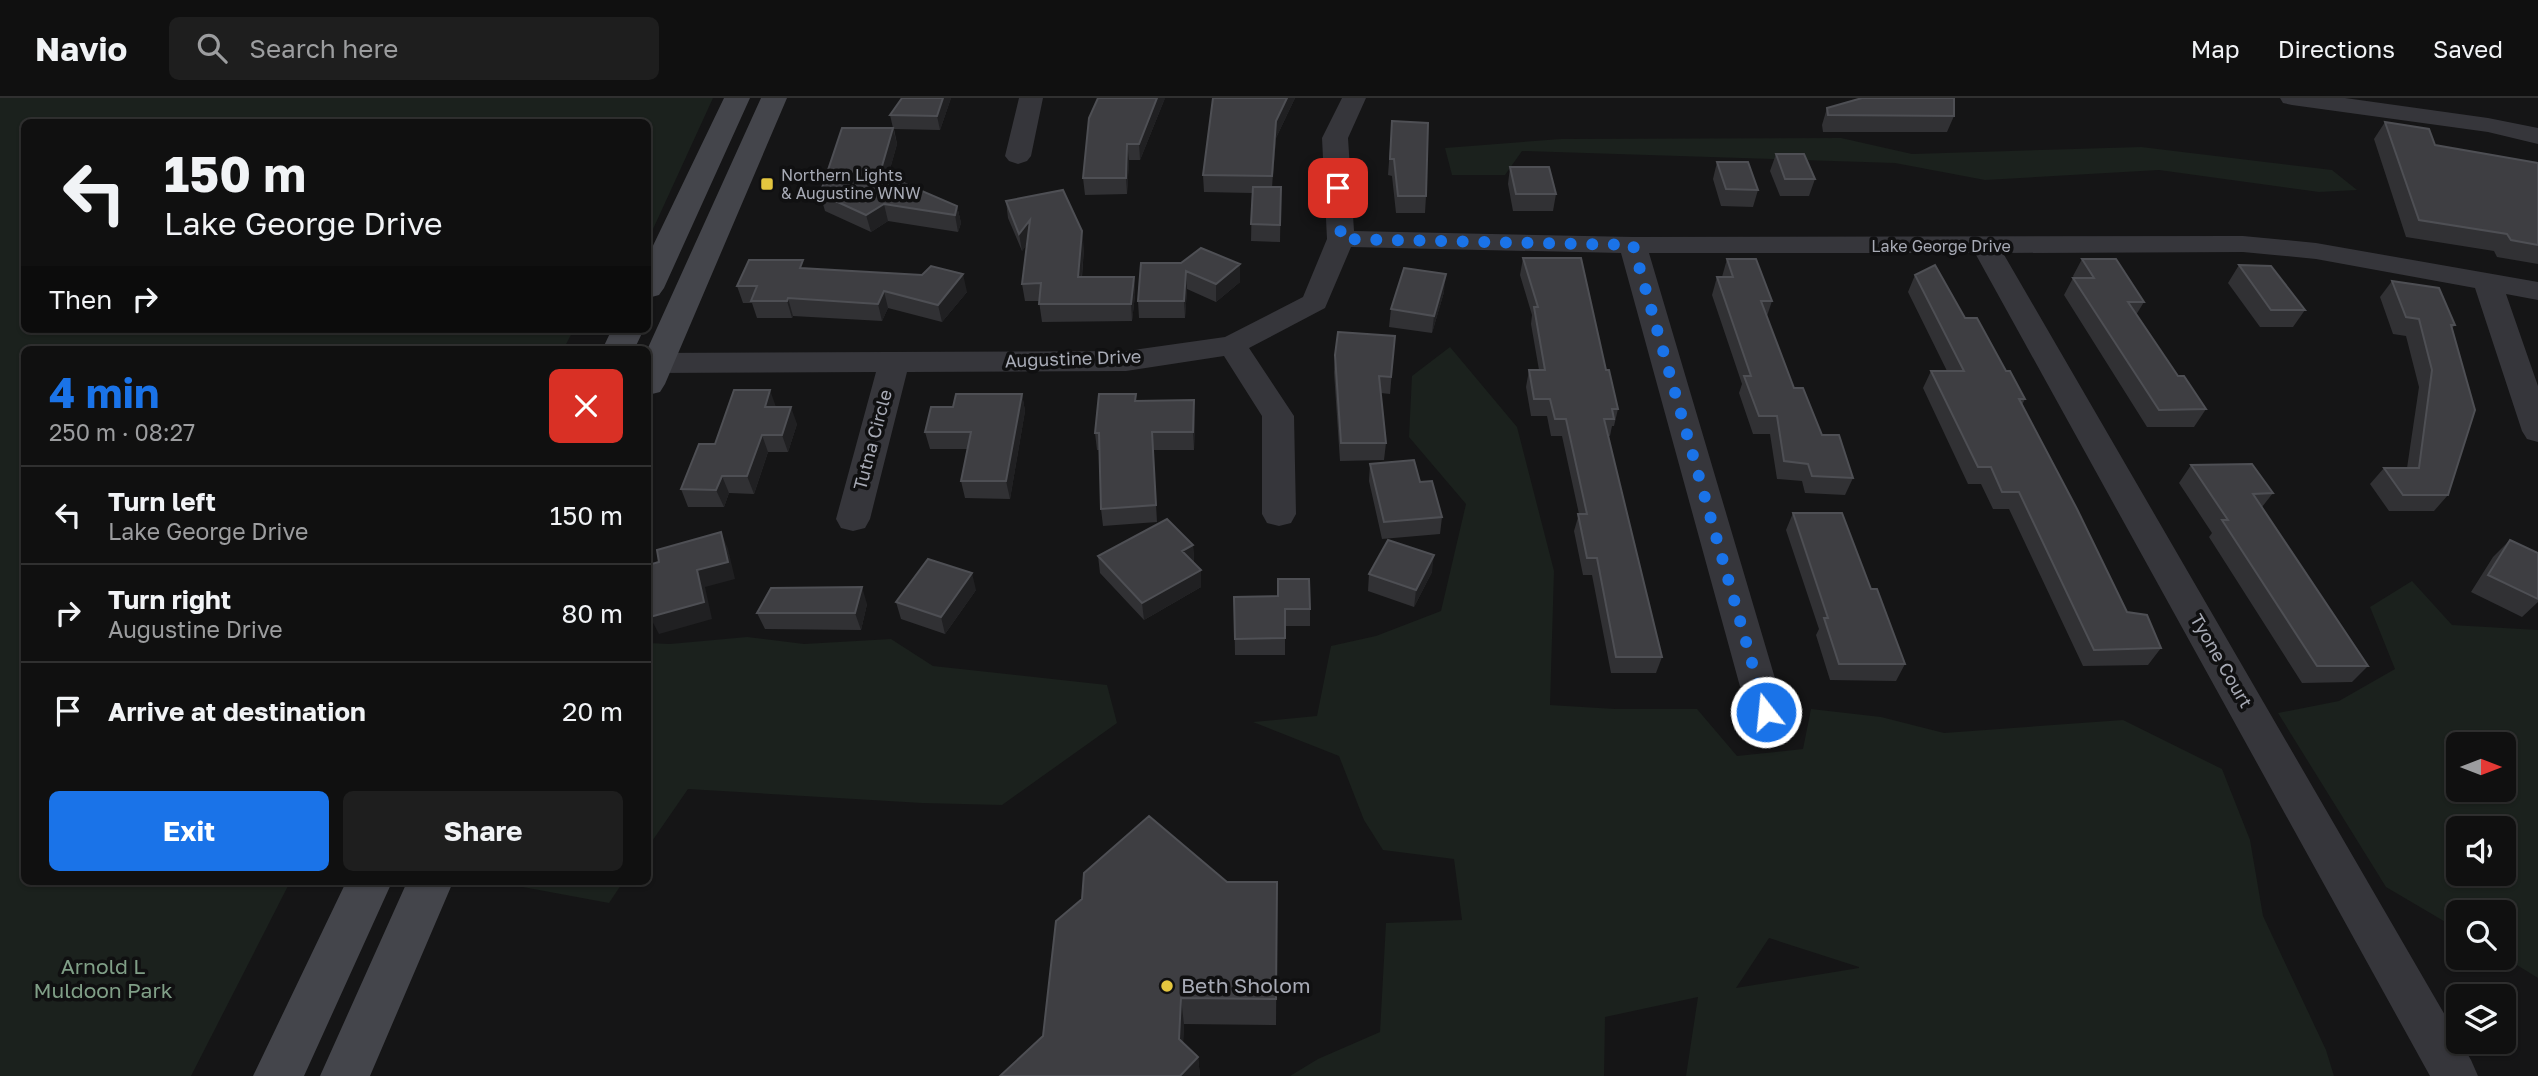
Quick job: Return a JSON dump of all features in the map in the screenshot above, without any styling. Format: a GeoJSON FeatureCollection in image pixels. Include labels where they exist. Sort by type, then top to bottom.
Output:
{"type":"FeatureCollection","features":[{"type":"Feature","properties":{"kind":"main road"},"geometry":{"type":"LineString","coordinates":[[651,282],[737,98]]}},
{"type":"Feature","properties":{"kind":"main road"},"geometry":{"type":"LineString","coordinates":[[651,370],[774,98]]}},
{"type":"Feature","properties":{"kind":"main road"},"geometry":{"type":"LineString","coordinates":[[278,1076],[368,885]]}},
{"type":"Feature","properties":{"kind":"main road"},"geometry":{"type":"LineString","coordinates":[[345,1076],[429,885]]}},
{"type":"Feature","properties":{"kind":"street"},"geometry":{"type":"LineString","coordinates":[[1018,156],[1031,98]]}},
{"type":"Feature","properties":{"kind":"street","name":"Augustine Drive"},"geometry":{"type":"LineString","coordinates":[[651,370],[894,362],[1126,361],[1232,345],[1315,302],[1341,239],[1335,138],[1354,98]]}},
{"type":"Feature","properties":{"kind":"street"},"geometry":{"type":"LineString","coordinates":[[2292,98],[2488,125],[2538,136]]}},
{"type":"Feature","properties":{"kind":"street","name":"Lake George Drive"},"geometry":{"type":"LineString","coordinates":[[1341,239],[1633,245],[1986,247],[2243,244],[2316,251],[2538,290]]}},
{"type":"Feature","properties":{"kind":"street"},"geometry":{"type":"LineString","coordinates":[[1633,245],[1766,712]]}},
{"type":"Feature","properties":{"kind":"street","name":"Tyone Court"},"geometry":{"type":"LineString","coordinates":[[1986,247],[2455,1076]]}},
{"type":"Feature","properties":{"kind":"street"},"geometry":{"type":"LineString","coordinates":[[2487,281],[2538,431]]}},
{"type":"Feature","properties":{"kind":"street"},"geometry":{"type":"LineString","coordinates":[[1232,345],[1279,416],[1279,514]]}},
{"type":"Feature","properties":{"kind":"street","name":"Tutna Circle"},"geometry":{"type":"LineString","coordinates":[[853,519],[894,362]]}},
{"type":"Feature","properties":{"kind":"green space","name":"Arnold L Muldoon Park"},"geometry":{"type":"Polygon","coordinates":[[[0,98],[713,98],[651,233],[651,119],[21,119],[21,333],[572,333],[565,346],[21,346],[21,885],[288,885],[191,1076],[0,1076],[0,98]]]}},
{"type":"Feature","properties":{"kind":"green space"},"geometry":{"type":"Polygon","coordinates":[[[1841,138],[1912,154],[2141,147],[2332,170],[2357,190],[2319,192],[2159,170],[1985,180],[1895,163],[1522,151],[1505,175],[1452,175],[1445,148],[1561,139],[1841,138]]]}},
{"type":"Feature","properties":{"kind":"green space"},"geometry":{"type":"Polygon","coordinates":[[[1450,347],[1517,427],[1554,571],[1550,705],[1615,709],[1697,709],[1737,756],[1803,749],[1811,709],[1881,717],[1944,733],[2123,720],[2222,769],[2250,840],[2263,916],[2326,1050],[2334,1076],[1686,1076],[1698,997],[1605,1017],[1604,1076],[1290,1076],[1318,1059],[1380,1032],[1386,923],[1462,920],[1454,859],[1383,850],[1364,820],[1339,756],[1253,722],[1317,716],[1331,646],[1376,636],[1441,611],[1466,504],[1409,437],[1412,376],[1450,347]],[[1769,938],[1736,988],[1859,968],[1769,938]]]}},
{"type":"Feature","properties":{"kind":"green space"},"geometry":{"type":"Polygon","coordinates":[[[2412,581],[2452,625],[2538,630],[2538,978],[2516,964],[2516,900],[2446,900],[2446,922],[2386,887],[2278,713],[2339,701],[2395,669],[2370,607],[2412,581]]]}},
{"type":"Feature","properties":{"kind":"green space"},"geometry":{"type":"Polygon","coordinates":[[[747,637],[804,644],[891,639],[933,666],[1107,685],[1117,723],[1002,805],[688,789],[651,843],[651,643],[747,637]]]}},
{"type":"Feature","properties":{"kind":"green space"},"geometry":{"type":"Polygon","coordinates":[[[512,885],[621,885],[609,903],[512,885]]]}},
{"type":"Feature","properties":{"kind":"building"},"geometry":{"type":"Polygon","coordinates":[[[902,98],[943,98],[937,116],[890,115],[902,98]]]}},
{"type":"Feature","properties":{"kind":"building"},"geometry":{"type":"Polygon","coordinates":[[[1098,98],[1157,98],[1139,144],[1127,144],[1126,178],[1083,178],[1089,118],[1098,98]]]}},
{"type":"Feature","properties":{"kind":"building"},"geometry":{"type":"Polygon","coordinates":[[[1213,98],[1287,98],[1276,121],[1272,176],[1203,175],[1213,98]]]}},
{"type":"Feature","properties":{"kind":"building"},"geometry":{"type":"Polygon","coordinates":[[[1862,98],[1954,98],[1954,116],[1828,115],[1827,108],[1862,98]]]}},
{"type":"Feature","properties":{"kind":"building"},"geometry":{"type":"Polygon","coordinates":[[[1392,121],[1428,123],[1426,196],[1398,196],[1394,159],[1390,159],[1392,121]]]}},
{"type":"Feature","properties":{"kind":"building"},"geometry":{"type":"Polygon","coordinates":[[[2385,122],[2429,129],[2435,145],[2538,163],[2538,245],[2511,240],[2507,234],[2419,220],[2385,122]]]}},
{"type":"Feature","properties":{"kind":"building"},"geometry":{"type":"Polygon","coordinates":[[[842,128],[893,128],[880,173],[957,206],[955,215],[884,204],[866,215],[820,194],[842,128]]]}},
{"type":"Feature","properties":{"kind":"building"},"geometry":{"type":"Polygon","coordinates":[[[1776,154],[1804,154],[1815,179],[1785,179],[1776,154]]]}},
{"type":"Feature","properties":{"kind":"building"},"geometry":{"type":"Polygon","coordinates":[[[1717,162],[1748,162],[1758,190],[1726,189],[1717,162]]]}},
{"type":"Feature","properties":{"kind":"building"},"geometry":{"type":"Polygon","coordinates":[[[1510,167],[1549,167],[1556,194],[1516,194],[1510,167]]]}},
{"type":"Feature","properties":{"kind":"building"},"geometry":{"type":"Polygon","coordinates":[[[1253,187],[1281,187],[1280,225],[1251,224],[1253,187]]]}},
{"type":"Feature","properties":{"kind":"building"},"geometry":{"type":"Polygon","coordinates":[[[1063,190],[1082,231],[1078,277],[1134,277],[1131,304],[1039,304],[1041,283],[1022,284],[1030,220],[1019,234],[1006,201],[1063,190]]]}},
{"type":"Feature","properties":{"kind":"building"},"geometry":{"type":"Polygon","coordinates":[[[1201,248],[1240,264],[1216,284],[1186,271],[1184,301],[1138,301],[1141,263],[1181,263],[1201,248]]]}},
{"type":"Feature","properties":{"kind":"building"},"geometry":{"type":"Polygon","coordinates":[[[1523,258],[1581,258],[1606,370],[1609,370],[1618,409],[1612,409],[1614,419],[1604,419],[1662,657],[1616,657],[1597,558],[1587,558],[1578,514],[1587,514],[1566,419],[1555,419],[1550,399],[1534,399],[1529,370],[1545,370],[1534,307],[1538,307],[1523,258]]]}},
{"type":"Feature","properties":{"kind":"building"},"geometry":{"type":"Polygon","coordinates":[[[1727,259],[1756,259],[1772,301],[1761,301],[1794,388],[1803,388],[1822,435],[1839,435],[1853,478],[1812,476],[1808,464],[1784,461],[1777,416],[1759,416],[1744,376],[1751,376],[1717,277],[1733,277],[1727,259]]]}},
{"type":"Feature","properties":{"kind":"building"},"geometry":{"type":"Polygon","coordinates":[[[2082,259],[2116,259],[2144,302],[2128,302],[2178,376],[2184,376],[2206,409],[2159,410],[2073,278],[2094,278],[2082,259]]]}},
{"type":"Feature","properties":{"kind":"building"},"geometry":{"type":"Polygon","coordinates":[[[749,260],[803,260],[800,268],[922,275],[931,266],[963,274],[938,305],[884,291],[878,304],[788,298],[787,301],[751,301],[757,286],[737,286],[749,260]]]}},
{"type":"Feature","properties":{"kind":"building"},"geometry":{"type":"Polygon","coordinates":[[[1935,265],[1965,318],[1977,318],[2006,371],[2010,371],[2025,399],[2019,399],[2127,612],[2147,615],[2161,648],[2094,650],[2019,492],[2002,492],[1991,467],[1978,467],[1931,371],[1964,371],[1915,275],[1935,265]]]}},
{"type":"Feature","properties":{"kind":"building"},"geometry":{"type":"Polygon","coordinates":[[[2239,265],[2271,266],[2305,310],[2271,310],[2239,265]]]}},
{"type":"Feature","properties":{"kind":"building"},"geometry":{"type":"Polygon","coordinates":[[[1404,268],[1446,274],[1434,316],[1391,309],[1404,268]]]}},
{"type":"Feature","properties":{"kind":"building"},"geometry":{"type":"Polygon","coordinates":[[[2392,281],[2439,288],[2455,325],[2451,325],[2475,410],[2448,495],[2403,495],[2384,468],[2419,468],[2432,370],[2419,319],[2406,317],[2392,281]]]}},
{"type":"Feature","properties":{"kind":"building"},"geometry":{"type":"Polygon","coordinates":[[[1338,332],[1395,336],[1391,377],[1379,376],[1386,443],[1341,443],[1335,355],[1338,332]]]}},
{"type":"Feature","properties":{"kind":"building"},"geometry":{"type":"Polygon","coordinates":[[[734,390],[770,390],[765,407],[791,407],[782,435],[762,435],[747,476],[722,476],[716,490],[681,489],[699,444],[715,444],[734,390]]]}},
{"type":"Feature","properties":{"kind":"building"},"geometry":{"type":"Polygon","coordinates":[[[956,394],[1022,394],[1006,481],[961,481],[971,432],[925,432],[931,407],[953,407],[956,394]]]}},
{"type":"Feature","properties":{"kind":"building"},"geometry":{"type":"Polygon","coordinates":[[[1099,394],[1136,394],[1135,401],[1194,400],[1193,432],[1152,432],[1156,505],[1101,509],[1099,433],[1095,433],[1099,394]]]}},
{"type":"Feature","properties":{"kind":"building"},"geometry":{"type":"Polygon","coordinates":[[[1414,460],[1420,482],[1432,481],[1442,517],[1384,522],[1370,464],[1414,460]]]}},
{"type":"Feature","properties":{"kind":"building"},"geometry":{"type":"Polygon","coordinates":[[[2252,464],[2273,493],[2253,494],[2368,666],[2317,666],[2222,520],[2228,520],[2191,465],[2252,464]]]}},
{"type":"Feature","properties":{"kind":"building"},"geometry":{"type":"Polygon","coordinates":[[[1793,513],[1842,513],[1871,589],[1877,589],[1905,664],[1839,664],[1824,618],[1828,618],[1793,513]]]}},
{"type":"Feature","properties":{"kind":"building"},"geometry":{"type":"Polygon","coordinates":[[[1167,519],[1193,545],[1182,551],[1201,570],[1142,603],[1098,556],[1167,519]]]}},
{"type":"Feature","properties":{"kind":"building"},"geometry":{"type":"Polygon","coordinates":[[[721,532],[728,562],[697,570],[704,602],[651,617],[651,564],[659,562],[657,550],[721,532]]]}},
{"type":"Feature","properties":{"kind":"building"},"geometry":{"type":"Polygon","coordinates":[[[1388,540],[1434,555],[1416,590],[1369,574],[1388,540]]]}},
{"type":"Feature","properties":{"kind":"building"},"geometry":{"type":"Polygon","coordinates":[[[2510,540],[2538,553],[2538,599],[2488,575],[2510,540]]]}},
{"type":"Feature","properties":{"kind":"building"},"geometry":{"type":"Polygon","coordinates":[[[928,559],[972,573],[941,617],[896,602],[928,559]]]}},
{"type":"Feature","properties":{"kind":"building"},"geometry":{"type":"Polygon","coordinates":[[[1278,579],[1309,579],[1310,609],[1285,609],[1285,638],[1235,639],[1234,597],[1278,596],[1278,579]]]}},
{"type":"Feature","properties":{"kind":"building"},"geometry":{"type":"Polygon","coordinates":[[[862,587],[855,613],[757,613],[771,588],[862,587]]]}},
{"type":"Feature","properties":{"kind":"building","name":"Beth Sholom"},"geometry":{"type":"Polygon","coordinates":[[[1149,816],[1227,882],[1277,882],[1276,999],[1181,998],[1179,1039],[1198,1057],[1180,1076],[1000,1076],[1043,1036],[1056,921],[1082,899],[1084,873],[1149,816]]]}},
{"type":"Feature","properties":{"kind":"place","name":"Northern Lights & Augustine WNW"},"geometry":{"type":"Point","coordinates":[767,184]}},
{"type":"Feature","properties":{"kind":"place","name":"Beth Sholom"},"geometry":{"type":"Point","coordinates":[1167,986]}},
{"type":"Feature","properties":{"kind":"route"},"geometry":{"type":"LineString","coordinates":[[1338,188],[1341,239],[1633,245],[1766,712]]}}]}
